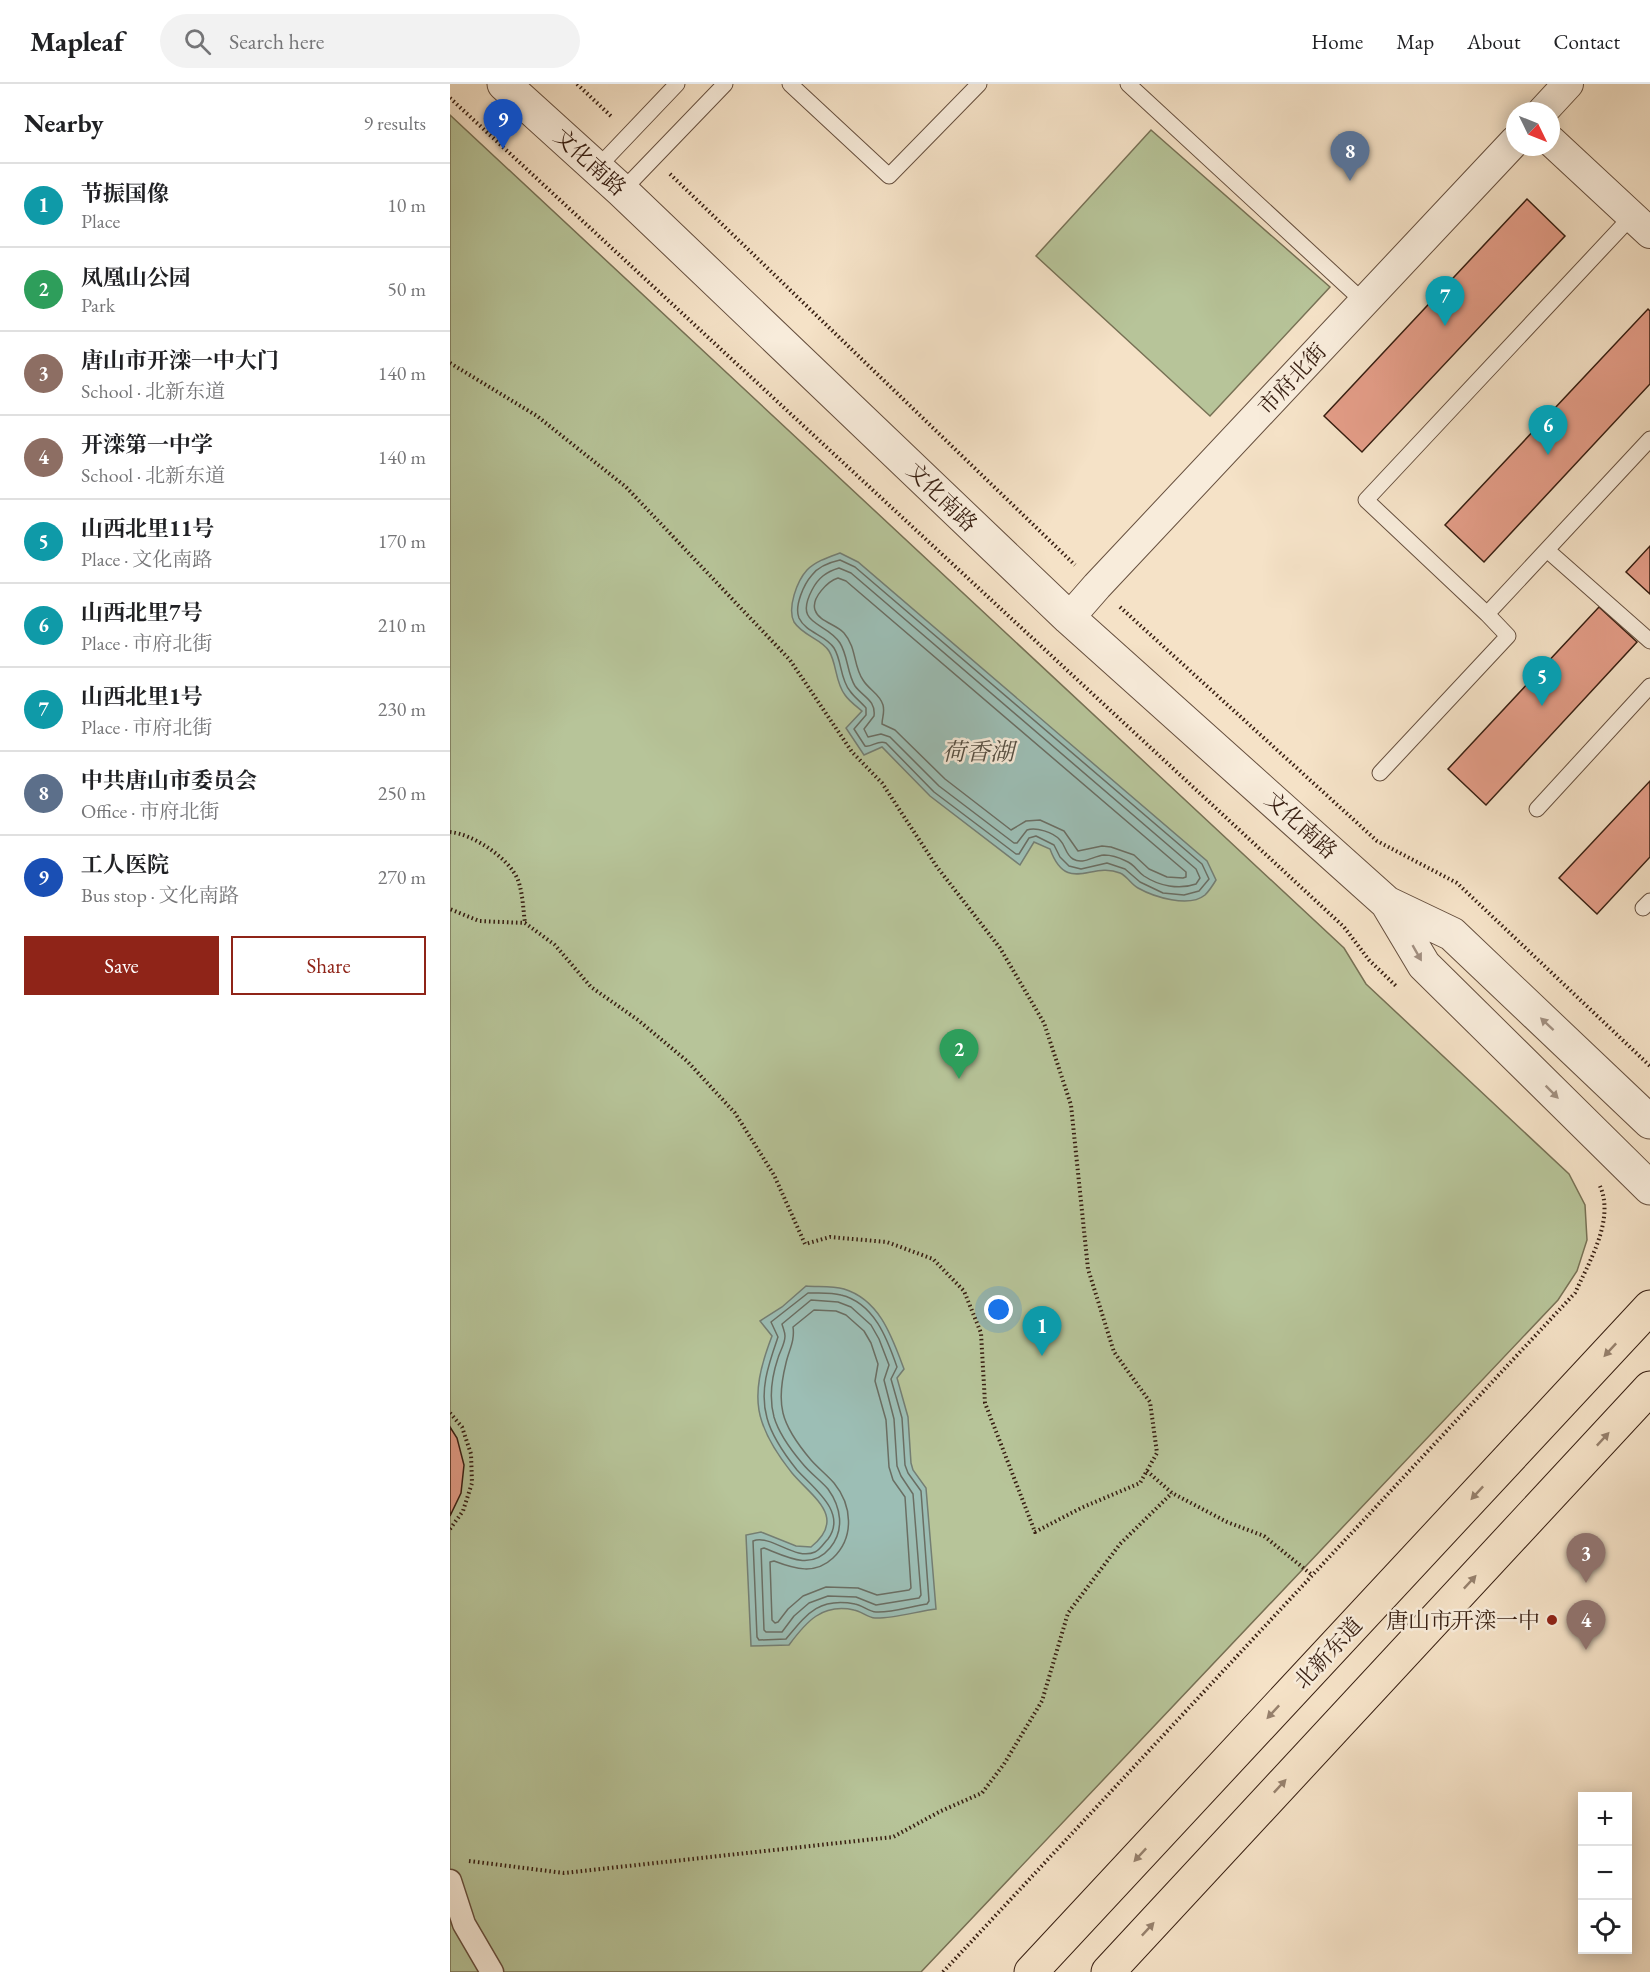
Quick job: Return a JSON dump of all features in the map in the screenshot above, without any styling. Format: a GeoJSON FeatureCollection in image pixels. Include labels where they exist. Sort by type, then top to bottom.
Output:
{"type":"FeatureCollection","features":[{"type":"Feature","properties":{"kind":"main road","name":"北新东道"},"geometry":{"type":"LineString","coordinates":[[1031,1972],[1650,1307]]}},
{"type":"Feature","properties":{"kind":"main road"},"geometry":{"type":"LineString","coordinates":[[1108,1972],[1650,1388]]}},
{"type":"Feature","properties":{"kind":"street","name":"文化南路"},"geometry":{"type":"LineString","coordinates":[[504,84],[622,191],[1069,618],[1387,903],[1452,934],[1650,1122]]}},
{"type":"Feature","properties":{"kind":"street"},"geometry":{"type":"LineString","coordinates":[[1551,102],[1568,84]]}},
{"type":"Feature","properties":{"kind":"street"},"geometry":{"type":"LineString","coordinates":[[1560,149],[1641,224]]}},
{"type":"Feature","properties":{"kind":"street","name":"市府北街"},"geometry":{"type":"LineString","coordinates":[[1069,618],[1506,151]]}},
{"type":"Feature","properties":{"kind":"street","name":"文化南路"},"geometry":{"type":"LineString","coordinates":[[1387,903],[1424,965],[1650,1188]]}},
{"type":"Feature","properties":{"kind":"street"},"geometry":{"type":"LineString","coordinates":[[450,1881],[464,1924],[492,1972]]}},
{"type":"Feature","properties":{"kind":"lane"},"geometry":{"type":"LineString","coordinates":[[597,168],[676,84]]}},
{"type":"Feature","properties":{"kind":"lane"},"geometry":{"type":"LineString","coordinates":[[622,191],[725,84]]}},
{"type":"Feature","properties":{"kind":"lane"},"geometry":{"type":"LineString","coordinates":[[790,84],[889,176],[979,84]]}},
{"type":"Feature","properties":{"kind":"lane"},"geometry":{"type":"LineString","coordinates":[[1128,84],[1364,302]]}},
{"type":"Feature","properties":{"kind":"lane"},"geometry":{"type":"LineString","coordinates":[[1380,773],[1508,636],[1488,614],[1366,500],[1641,224]]}},
{"type":"Feature","properties":{"kind":"lane"},"geometry":{"type":"LineString","coordinates":[[1488,614],[1650,439]]}},
{"type":"Feature","properties":{"kind":"lane"},"geometry":{"type":"LineString","coordinates":[[1547,550],[1650,641]]}},
{"type":"Feature","properties":{"kind":"lane"},"geometry":{"type":"LineString","coordinates":[[1537,809],[1650,686]]}},
{"type":"Feature","properties":{"kind":"path"},"geometry":{"type":"LineString","coordinates":[[450,98],[1344,927],[1369,960],[1404,992]]}},
{"type":"Feature","properties":{"kind":"path"},"geometry":{"type":"LineString","coordinates":[[450,363],[537,416],[626,487],[790,660],[852,752],[882,783],[937,867],[1000,948],[1044,1023],[1071,1105],[1088,1269],[1114,1352],[1150,1402],[1157,1453],[1140,1483],[1081,1508],[1035,1532],[985,1403],[981,1333],[964,1291],[933,1259],[887,1242],[830,1237],[805,1244],[774,1175],[735,1113],[687,1061],[639,1020],[591,987],[555,945],[525,923],[479,921],[450,909]]}},
{"type":"Feature","properties":{"kind":"path"},"geometry":{"type":"LineString","coordinates":[[450,832],[462,833],[483,845],[510,866],[520,889],[525,923]]}},
{"type":"Feature","properties":{"kind":"path"},"geometry":{"type":"LineString","coordinates":[[943,1972],[1575,1293],[1603,1230],[1603,1193],[1596,1177]]}},
{"type":"Feature","properties":{"kind":"path"},"geometry":{"type":"LineString","coordinates":[[450,1413],[462,1427],[471,1454],[472,1483],[463,1511],[450,1529]]}},
{"type":"Feature","properties":{"kind":"path"},"geometry":{"type":"LineString","coordinates":[[1147,1471],[1172,1493],[1227,1522],[1264,1536],[1312,1575]]}},
{"type":"Feature","properties":{"kind":"path"},"geometry":{"type":"LineString","coordinates":[[461,1860],[564,1873],[893,1837],[941,1810],[982,1793],[1004,1764],[1042,1701],[1068,1613],[1120,1544],[1172,1493]]}},
{"type":"Feature","properties":{"kind":"green space"},"geometry":{"type":"Polygon","coordinates":[[[450,115],[1344,948],[1366,984],[1569,1174],[1585,1205],[1587,1240],[1577,1271],[1558,1300],[921,1972],[450,1972],[450,115]]]}},
{"type":"Feature","properties":{"kind":"green space"},"geometry":{"type":"Polygon","coordinates":[[[1151,130],[1330,287],[1210,416],[1036,256],[1151,130]]]}},
{"type":"Feature","properties":{"kind":"water","name":"荷香湖"},"geometry":{"type":"Polygon","coordinates":[[[840,553],[858,562],[1207,861],[1216,880],[1205,895],[1190,901],[1171,900],[1138,888],[1125,876],[1109,870],[1072,874],[1057,863],[1050,849],[1034,842],[1020,865],[930,796],[882,747],[864,755],[846,728],[862,711],[848,699],[842,690],[829,651],[822,643],[798,627],[792,616],[792,602],[803,575],[814,564],[840,553]]]}},
{"type":"Feature","properties":{"kind":"water"},"geometry":{"type":"Polygon","coordinates":[[[806,1286],[839,1288],[856,1294],[876,1311],[895,1345],[904,1369],[897,1378],[908,1417],[911,1463],[913,1470],[926,1488],[936,1609],[872,1618],[854,1610],[833,1609],[816,1616],[789,1645],[751,1646],[746,1535],[761,1532],[796,1546],[811,1547],[822,1536],[826,1526],[827,1517],[823,1508],[792,1473],[771,1442],[762,1422],[758,1400],[762,1367],[772,1336],[760,1321],[782,1307],[806,1286]]]}},
{"type":"Feature","properties":{"kind":"building"},"geometry":{"type":"Polygon","coordinates":[[[1527,199],[1565,236],[1362,452],[1324,416],[1527,199]]]}},
{"type":"Feature","properties":{"kind":"building"},"geometry":{"type":"Polygon","coordinates":[[[1648,309],[1650,311],[1650,384],[1484,562],[1445,525],[1648,309]]]}},
{"type":"Feature","properties":{"kind":"building"},"geometry":{"type":"Polygon","coordinates":[[[1650,546],[1650,594],[1626,572],[1650,546]]]}},
{"type":"Feature","properties":{"kind":"building"},"geometry":{"type":"Polygon","coordinates":[[[1599,607],[1637,642],[1486,805],[1448,769],[1599,607]]]}},
{"type":"Feature","properties":{"kind":"building"},"geometry":{"type":"Polygon","coordinates":[[[1650,781],[1650,857],[1597,914],[1559,878],[1650,781]]]}},
{"type":"Feature","properties":{"kind":"building"},"geometry":{"type":"Polygon","coordinates":[[[450,1427],[457,1438],[464,1465],[461,1493],[450,1516],[450,1427]]]}},
{"type":"Feature","properties":{"kind":"place","name":"工人医院"},"geometry":{"type":"Point","coordinates":[503,149]}},
{"type":"Feature","properties":{"kind":"place","name":"中共唐山市委员会"},"geometry":{"type":"Point","coordinates":[1350,181]}},
{"type":"Feature","properties":{"kind":"place","name":"山西北里1号"},"geometry":{"type":"Point","coordinates":[1445,326]}},
{"type":"Feature","properties":{"kind":"place","name":"山西北里7号"},"geometry":{"type":"Point","coordinates":[1548,455]}},
{"type":"Feature","properties":{"kind":"place","name":"山西北里11号"},"geometry":{"type":"Point","coordinates":[1542,706]}},
{"type":"Feature","properties":{"kind":"place","name":"凤凰山公园"},"geometry":{"type":"Point","coordinates":[959,1079]}},
{"type":"Feature","properties":{"kind":"place","name":"节振国像"},"geometry":{"type":"Point","coordinates":[1042,1356]}},
{"type":"Feature","properties":{"kind":"place","name":"唐山市开滦一中大门"},"geometry":{"type":"Point","coordinates":[1586,1583]}},
{"type":"Feature","properties":{"kind":"place","name":"唐山市开滦一中"},"geometry":{"type":"Point","coordinates":[1552,1620]}},
{"type":"Feature","properties":{"kind":"place","name":"开滦第一中学"},"geometry":{"type":"Point","coordinates":[1586,1650]}}]}
